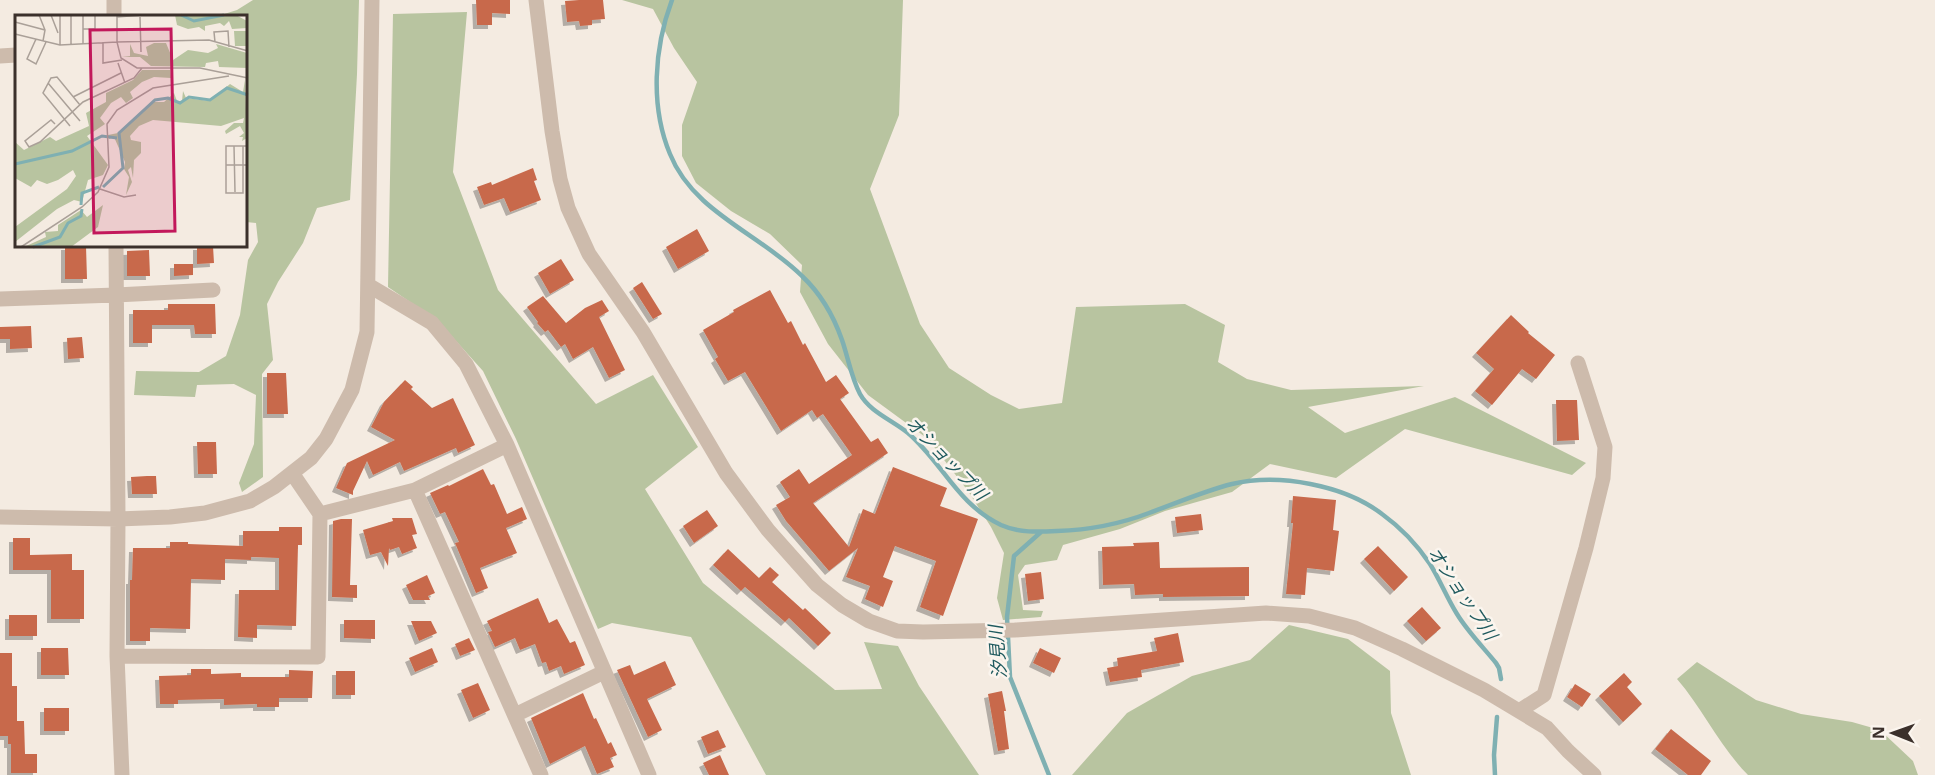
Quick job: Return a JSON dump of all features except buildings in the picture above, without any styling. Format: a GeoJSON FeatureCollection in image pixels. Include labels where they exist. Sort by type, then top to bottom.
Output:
{"type":"FeatureCollection","features":[{"type":"Feature","properties":{"kind":"street"},"geometry":{"type":"LineString","coordinates":[[0,517],[118,519],[205,513],[250,501],[274,487],[311,458],[326,439],[352,390],[367,332],[372,0]]}},
{"type":"Feature","properties":{"kind":"street"},"geometry":{"type":"LineString","coordinates":[[536,0],[560,179],[568,208],[589,254],[643,332],[726,473],[768,531],[817,585],[842,605],[869,621],[897,631],[1015,630],[1245,614],[1309,616],[1355,628],[1402,648],[1484,690],[1547,728],[1594,775]]}},
{"type":"Feature","properties":{"kind":"street"},"geometry":{"type":"LineString","coordinates":[[0,56],[15,55]]}},
{"type":"Feature","properties":{"kind":"street"},"geometry":{"type":"LineString","coordinates":[[116,248],[117,656],[122,775]]}},
{"type":"Feature","properties":{"kind":"street"},"geometry":{"type":"LineString","coordinates":[[368,285],[432,323],[466,364],[507,445],[649,775]]}},
{"type":"Feature","properties":{"kind":"street"},"geometry":{"type":"LineString","coordinates":[[0,299],[213,290]]}},
{"type":"Feature","properties":{"kind":"street"},"geometry":{"type":"LineString","coordinates":[[1520,711],[1544,695],[1586,548],[1603,478],[1605,447],[1578,363]]}},
{"type":"Feature","properties":{"kind":"street"},"geometry":{"type":"LineString","coordinates":[[320,514],[415,490],[507,445]]}},
{"type":"Feature","properties":{"kind":"street"},"geometry":{"type":"LineString","coordinates":[[117,656],[318,657],[320,514],[292,473]]}},
{"type":"Feature","properties":{"kind":"street"},"geometry":{"type":"LineString","coordinates":[[415,490],[541,775]]}},
{"type":"Feature","properties":{"kind":"street"},"geometry":{"type":"LineString","coordinates":[[515,715],[604,672]]}},
{"type":"Feature","properties":{"kind":"green space"},"geometry":{"type":"Polygon","coordinates":[[[253,0],[359,0],[350,200],[317,208],[303,243],[267,304],[273,360],[262,374],[263,477],[242,492],[239,483],[254,444],[256,395],[234,384],[197,385],[195,397],[134,395],[136,371],[199,372],[226,356],[240,315],[248,260],[258,242],[256,223],[248,222],[248,15],[221,15],[237,10],[253,0]]]}},
{"type":"Feature","properties":{"kind":"green space"},"geometry":{"type":"Polygon","coordinates":[[[622,0],[903,0],[899,115],[870,189],[920,324],[949,368],[991,395],[1019,409],[1062,403],[1076,307],[1185,304],[1225,325],[1218,362],[1247,379],[1291,390],[1424,386],[1308,407],[1345,433],[1455,397],[1586,463],[1572,475],[1405,429],[1336,478],[1270,464],[1232,492],[1165,511],[1120,529],[1063,545],[1057,560],[1025,565],[1018,575],[1023,610],[1043,611],[1041,617],[1003,620],[997,598],[1004,553],[991,527],[968,491],[928,439],[868,395],[828,344],[800,292],[802,265],[770,234],[731,211],[696,183],[682,156],[682,125],[697,82],[674,48],[653,9],[622,0]]]}},
{"type":"Feature","properties":{"kind":"green space"},"geometry":{"type":"Polygon","coordinates":[[[467,12],[453,172],[498,290],[596,404],[653,375],[698,447],[645,489],[703,583],[835,690],[882,689],[864,642],[898,646],[919,686],[979,775],[766,775],[691,637],[612,623],[598,629],[516,439],[483,371],[438,321],[388,287],[393,14],[467,12]]]}},
{"type":"Feature","properties":{"kind":"green space"},"geometry":{"type":"Polygon","coordinates":[[[1289,625],[1348,639],[1390,671],[1391,713],[1411,775],[1072,775],[1127,713],[1192,676],[1250,660],[1289,625]]]}},
{"type":"Feature","properties":{"kind":"green space"},"geometry":{"type":"Polygon","coordinates":[[[1697,662],[1756,700],[1801,714],[1852,722],[1880,730],[1913,761],[1918,775],[1748,775],[1677,679],[1697,662]]]}},
{"type":"Feature","properties":{"kind":"waterway","name":"オショップ川"},"geometry":{"type":"LineString","coordinates":[[672,0],[658,57],[657,97],[664,136],[670,154],[681,174],[694,192],[711,207],[767,247],[809,283],[835,323],[854,381],[864,400],[875,411],[920,444],[973,506],[1008,528],[1050,531],[1104,526],[1138,517],[1211,490],[1250,481],[1290,481],[1330,489],[1367,504],[1389,519],[1414,544],[1430,564],[1461,621],[1496,663],[1501,679]]}},
{"type":"Feature","properties":{"kind":"waterway","name":"汐見川"},"geometry":{"type":"LineString","coordinates":[[1041,532],[1014,556],[1007,617],[1010,677],[1049,775]]}},
{"type":"Feature","properties":{"kind":"waterway","name":"オショップ川"},"geometry":{"type":"LineString","coordinates":[[1495,775],[1497,717]]}}]}
